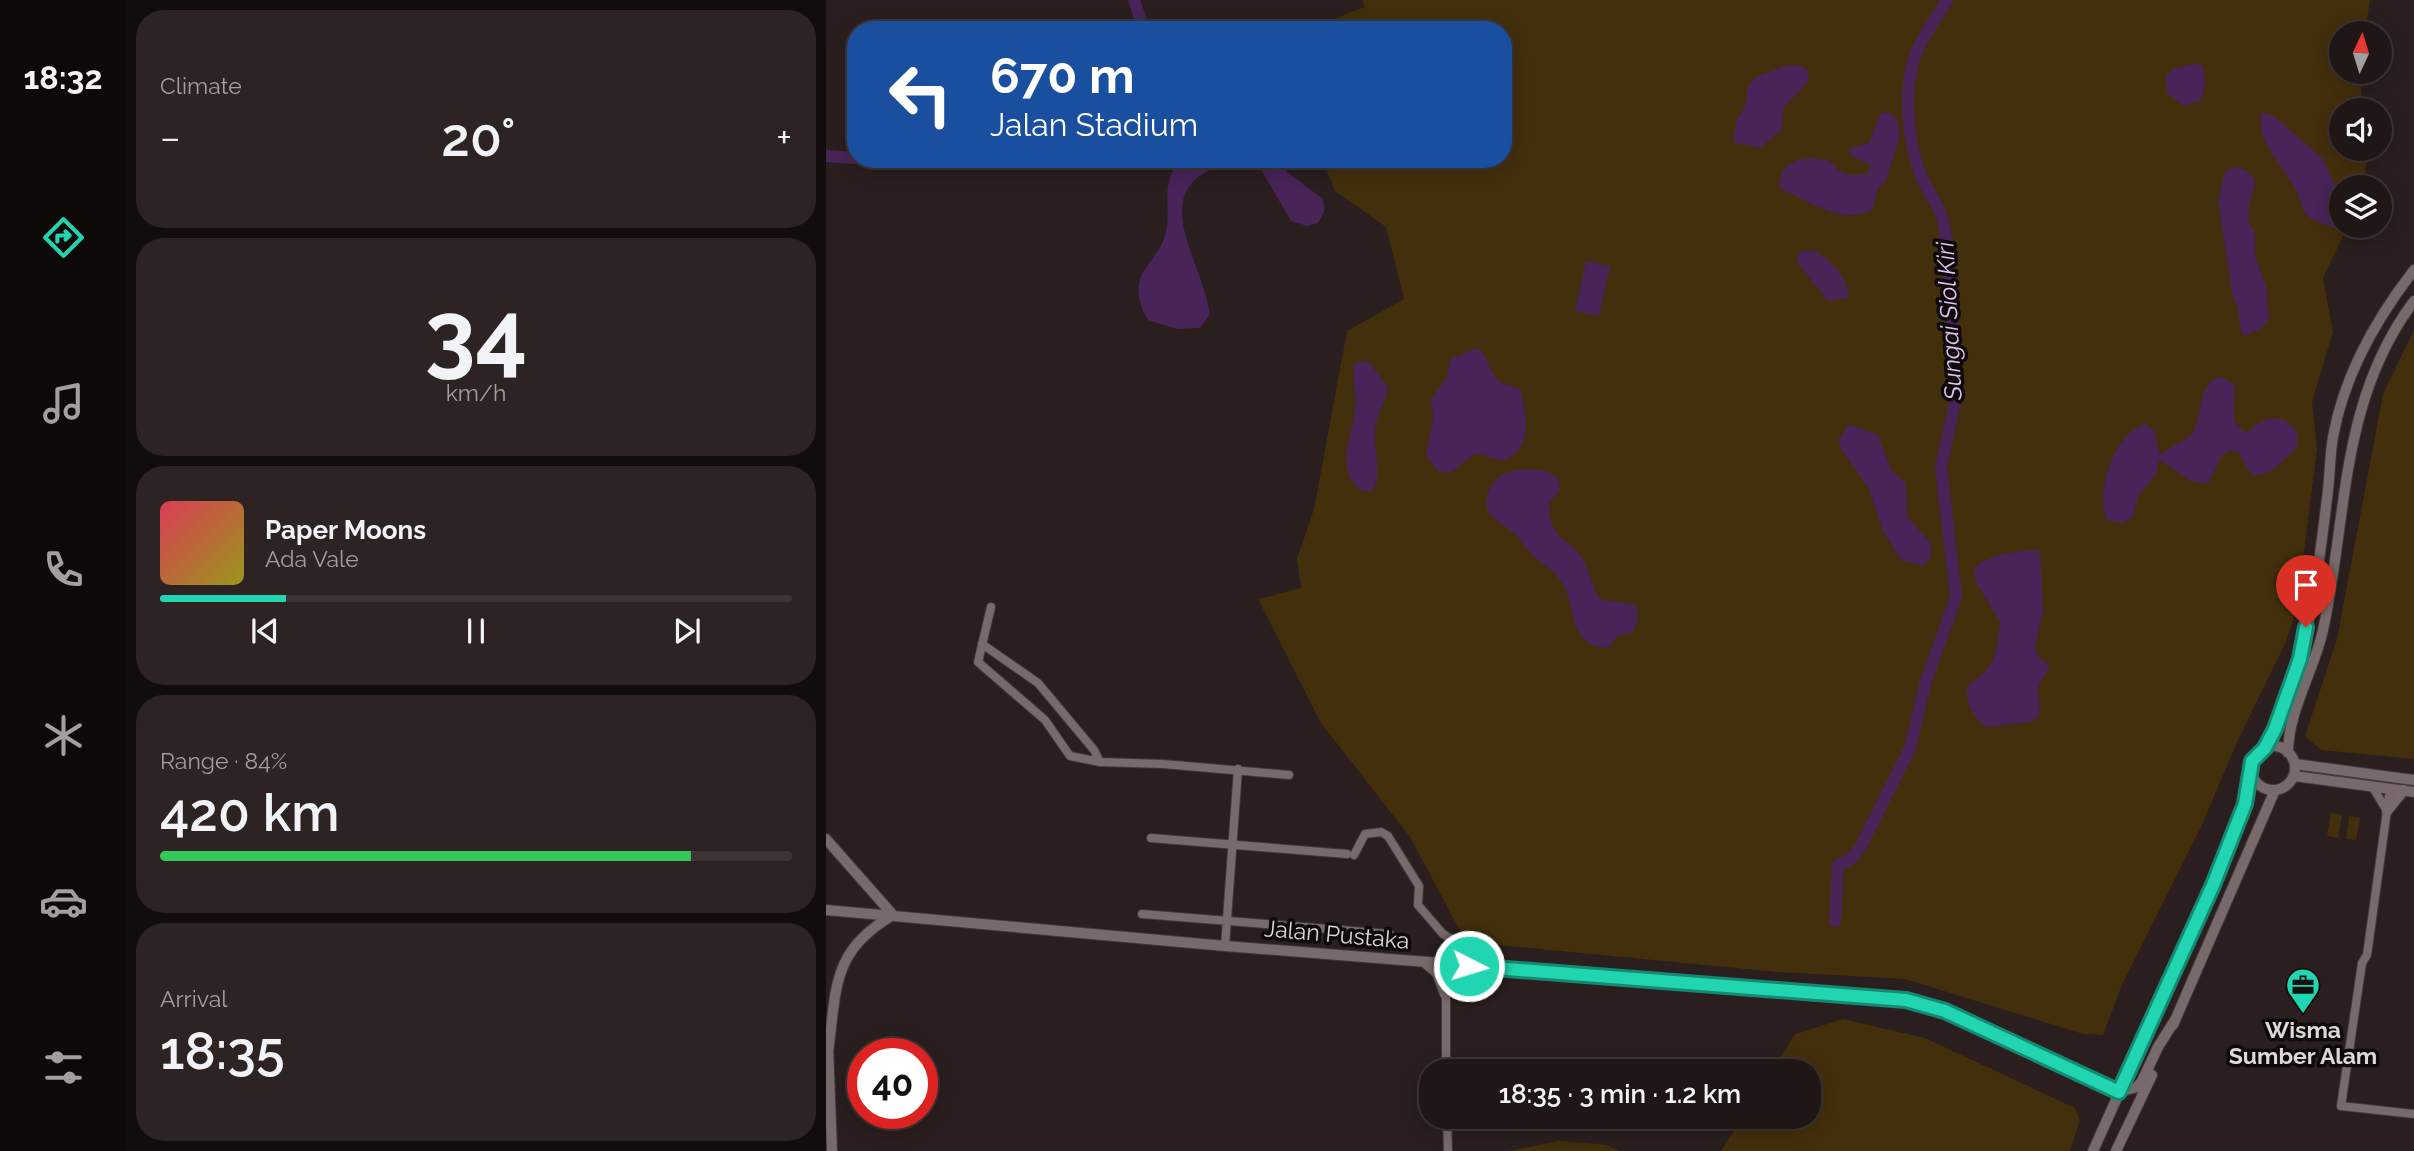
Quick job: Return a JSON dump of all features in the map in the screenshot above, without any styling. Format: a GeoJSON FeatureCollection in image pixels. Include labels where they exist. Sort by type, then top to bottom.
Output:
{"type":"FeatureCollection","features":[{"type":"Feature","properties":{"kind":"street"},"geometry":{"type":"LineString","coordinates":[[2093,1151],[2213,885],[2245,804],[2252,761],[2265,748],[2275,729],[2300,659],[2319,556],[2333,437],[2346,392],[2374,327],[2414,270]]}},
{"type":"Feature","properties":{"kind":"street"},"geometry":{"type":"LineString","coordinates":[[2252,773],[2259,785],[2275,790],[2287,785],[2294,770],[2288,752],[2294,721],[2323,632],[2352,438],[2374,370],[2414,301]]}},
{"type":"Feature","properties":{"kind":"street"},"geometry":{"type":"LineString","coordinates":[[991,607],[978,662],[1045,720],[1069,756],[1100,762],[1238,769],[1290,775]]}},
{"type":"Feature","properties":{"kind":"street"},"geometry":{"type":"LineString","coordinates":[[982,644],[1038,682],[1094,750],[1100,762]]}},
{"type":"Feature","properties":{"kind":"street"},"geometry":{"type":"LineString","coordinates":[[2265,748],[2277,747],[2288,752]]}},
{"type":"Feature","properties":{"kind":"street"},"geometry":{"type":"LineString","coordinates":[[1225,946],[1238,769]]}},
{"type":"Feature","properties":{"kind":"street"},"geometry":{"type":"LineString","coordinates":[[2294,770],[2414,780]]}},
{"type":"Feature","properties":{"kind":"street"},"geometry":{"type":"LineString","coordinates":[[2294,770],[2409,791]]}},
{"type":"Feature","properties":{"kind":"street"},"geometry":{"type":"LineString","coordinates":[[2367,774],[2387,782],[2390,789],[2367,955],[2362,963],[2341,1106],[2414,1114]]}},
{"type":"Feature","properties":{"kind":"street"},"geometry":{"type":"LineString","coordinates":[[2372,786],[2387,811]]}},
{"type":"Feature","properties":{"kind":"street"},"geometry":{"type":"LineString","coordinates":[[2116,1151],[2275,790]]}},
{"type":"Feature","properties":{"kind":"street"},"geometry":{"type":"LineString","coordinates":[[2387,811],[2409,791]]}},
{"type":"Feature","properties":{"kind":"street"},"geometry":{"type":"LineString","coordinates":[[1151,838],[1351,855],[1365,834],[1376,832],[1388,836],[1419,886],[1418,905],[1443,934],[1471,951],[1468,966],[1451,981],[1446,994]]}},
{"type":"Feature","properties":{"kind":"street"},"geometry":{"type":"LineString","coordinates":[[826,839],[893,915],[873,927],[845,957],[839,975],[828,1052]]}},
{"type":"Feature","properties":{"kind":"street","name":"Jalan Pustaka"},"geometry":{"type":"LineString","coordinates":[[826,910],[1225,946],[1906,1000],[1945,1011],[2119,1092]]}},
{"type":"Feature","properties":{"kind":"street"},"geometry":{"type":"LineString","coordinates":[[1142,914],[1390,934]]}},
{"type":"Feature","properties":{"kind":"street"},"geometry":{"type":"LineString","coordinates":[[1424,962],[1437,973],[1446,994]]}},
{"type":"Feature","properties":{"kind":"street"},"geometry":{"type":"LineString","coordinates":[[1446,964],[1447,1059]]}},
{"type":"Feature","properties":{"kind":"street"},"geometry":{"type":"LineString","coordinates":[[826,1009],[832,1151]]}},
{"type":"Feature","properties":{"kind":"street"},"geometry":{"type":"LineString","coordinates":[[2119,1092],[2137,1087],[2142,1081],[2158,1047],[2175,1020]]}},
{"type":"Feature","properties":{"kind":"street"},"geometry":{"type":"LineString","coordinates":[[1447,1129],[1448,1151]]}},
{"type":"Feature","properties":{"kind":"shaded area"},"geometry":{"type":"Polygon","coordinates":[[[1362,0],[2370,0],[2367,21],[2329,21],[2329,84],[2361,84],[2361,98],[2329,98],[2329,161],[2366,161],[2365,175],[2329,175],[2329,238],[2342,238],[2323,278],[2333,332],[2312,402],[2317,449],[2297,608],[2285,644],[2238,740],[2201,827],[2122,985],[2103,1035],[2083,1034],[1905,979],[1777,972],[1466,942],[1410,837],[1321,723],[1258,599],[1301,588],[1297,559],[1314,509],[1347,331],[1404,299],[1386,227],[1335,191],[1326,168],[1512,168],[1512,21],[1329,21],[1364,7],[1362,0]]]}},
{"type":"Feature","properties":{"kind":"shaded area"},"geometry":{"type":"Polygon","coordinates":[[[2192,64],[2202,65],[2205,87],[2200,101],[2184,106],[2167,93],[2166,75],[2172,69],[2192,64]]]}},
{"type":"Feature","properties":{"kind":"shaded area"},"geometry":{"type":"Polygon","coordinates":[[[1787,65],[1802,66],[1809,72],[1807,83],[1784,107],[1781,130],[1760,148],[1733,142],[1737,120],[1745,106],[1748,86],[1754,78],[1787,65]]]}},
{"type":"Feature","properties":{"kind":"shaded area"},"geometry":{"type":"Polygon","coordinates":[[[1889,112],[1897,120],[1900,135],[1886,181],[1878,188],[1872,210],[1853,215],[1834,213],[1786,192],[1779,186],[1785,169],[1804,159],[1830,161],[1846,174],[1867,174],[1871,165],[1853,157],[1848,149],[1869,143],[1880,114],[1889,112]]]}},
{"type":"Feature","properties":{"kind":"shaded area"},"geometry":{"type":"Polygon","coordinates":[[[2261,113],[2270,114],[2323,159],[2330,175],[2329,226],[2313,220],[2304,211],[2292,183],[2267,145],[2261,113]]]}},
{"type":"Feature","properties":{"kind":"shaded area"},"geometry":{"type":"Polygon","coordinates":[[[2234,167],[2246,170],[2255,180],[2248,214],[2255,233],[2255,256],[2266,286],[2269,319],[2262,328],[2244,336],[2233,298],[2218,201],[2224,173],[2234,167]]]}},
{"type":"Feature","properties":{"kind":"shaded area"},"geometry":{"type":"Polygon","coordinates":[[[1174,168],[1214,168],[1190,185],[1183,203],[1183,223],[1188,244],[1210,314],[1200,328],[1177,329],[1148,320],[1138,290],[1140,279],[1158,251],[1167,227],[1170,177],[1174,168]]]}},
{"type":"Feature","properties":{"kind":"shaded area"},"geometry":{"type":"Polygon","coordinates":[[[1260,168],[1286,168],[1287,172],[1323,199],[1325,210],[1318,223],[1307,226],[1291,221],[1260,168]]]}},
{"type":"Feature","properties":{"kind":"shaded area"},"geometry":{"type":"Polygon","coordinates":[[[1812,250],[1837,269],[1845,282],[1849,298],[1828,301],[1797,262],[1799,252],[1812,250]]]}},
{"type":"Feature","properties":{"kind":"shaded area"},"geometry":{"type":"Polygon","coordinates":[[[1586,261],[1610,266],[1599,316],[1575,311],[1586,261]]]}},
{"type":"Feature","properties":{"kind":"shaded area"},"geometry":{"type":"Polygon","coordinates":[[[2414,330],[2414,759],[2321,750],[2305,736],[2337,639],[2383,394],[2414,330]]]}},
{"type":"Feature","properties":{"kind":"shaded area"},"geometry":{"type":"Polygon","coordinates":[[[1477,348],[1499,381],[1520,389],[1526,421],[1524,440],[1513,455],[1503,461],[1476,453],[1451,472],[1439,472],[1426,456],[1433,418],[1431,399],[1446,379],[1450,359],[1477,348]]]}},
{"type":"Feature","properties":{"kind":"shaded area"},"geometry":{"type":"Polygon","coordinates":[[[1368,361],[1388,387],[1375,430],[1378,468],[1376,483],[1373,490],[1363,492],[1354,484],[1346,464],[1355,403],[1354,364],[1368,361]]]}},
{"type":"Feature","properties":{"kind":"shaded area"},"geometry":{"type":"Polygon","coordinates":[[[2222,377],[2233,383],[2234,418],[2241,429],[2248,433],[2260,422],[2280,419],[2293,427],[2298,434],[2297,447],[2276,467],[2258,475],[2251,474],[2238,452],[2230,451],[2222,455],[2208,484],[2191,481],[2159,460],[2156,474],[2138,496],[2133,518],[2121,523],[2107,520],[2103,495],[2105,480],[2110,464],[2125,438],[2146,424],[2155,432],[2159,453],[2163,454],[2191,434],[2197,423],[2205,389],[2215,378],[2222,377]]]}},
{"type":"Feature","properties":{"kind":"shaded area"},"geometry":{"type":"Polygon","coordinates":[[[1849,424],[1878,435],[1891,470],[1906,484],[1907,516],[1931,544],[1931,557],[1922,566],[1901,560],[1883,531],[1868,487],[1838,441],[1849,424]]]}},
{"type":"Feature","properties":{"kind":"shaded area"},"geometry":{"type":"Polygon","coordinates":[[[1529,469],[1547,471],[1558,478],[1560,489],[1549,504],[1552,525],[1560,537],[1582,558],[1600,599],[1636,605],[1638,620],[1633,632],[1617,636],[1608,648],[1594,645],[1585,639],[1575,622],[1560,580],[1488,510],[1487,495],[1499,477],[1508,472],[1529,469]]]}},
{"type":"Feature","properties":{"kind":"shaded area"},"geometry":{"type":"Polygon","coordinates":[[[2030,550],[2040,551],[2043,610],[2035,647],[2039,658],[2050,665],[2038,687],[2040,715],[2030,722],[1986,727],[1971,709],[1967,686],[1984,673],[1993,659],[2000,622],[1976,582],[1974,569],[1993,557],[2030,550]]]}},
{"type":"Feature","properties":{"kind":"shaded area"},"geometry":{"type":"Polygon","coordinates":[[[2331,813],[2342,815],[2338,838],[2327,836],[2331,813]]]}},
{"type":"Feature","properties":{"kind":"shaded area"},"geometry":{"type":"Polygon","coordinates":[[[2349,816],[2360,818],[2356,840],[2346,839],[2349,816]]]}},
{"type":"Feature","properties":{"kind":"shaded area"},"geometry":{"type":"Polygon","coordinates":[[[1843,1019],[1925,1038],[2075,1108],[2080,1120],[2070,1151],[1721,1151],[1735,1129],[1821,1129],[1821,1059],[1779,1059],[1795,1034],[1843,1019]]]}},
{"type":"Feature","properties":{"kind":"shaded area"},"geometry":{"type":"Polygon","coordinates":[[[1559,1141],[1607,1145],[1619,1151],[1509,1151],[1559,1141]]]}},
{"type":"Feature","properties":{"kind":"waterway"},"geometry":{"type":"LineString","coordinates":[[1134,0],[1141,21]]}},
{"type":"Feature","properties":{"kind":"waterway","name":"Sungai Siol Kiri"},"geometry":{"type":"LineString","coordinates":[[1835,921],[1838,865],[1851,859],[1860,848],[1910,748],[1925,684],[1956,597],[1941,467],[1957,393],[1945,230],[1941,214],[1922,179],[1915,158],[1908,103],[1910,75],[1916,54],[1947,0]]}},
{"type":"Feature","properties":{"kind":"waterway"},"geometry":{"type":"LineString","coordinates":[[826,156],[847,157]]}},
{"type":"Feature","properties":{"kind":"place","name":"Wisma Sumber Alam"},"geometry":{"type":"Point","coordinates":[2303,1015]}},
{"type":"Feature","properties":{"kind":"route"},"geometry":{"type":"LineString","coordinates":[[1469,966],[1906,1000],[1945,1011],[2119,1092],[2166,994],[2213,885],[2245,804],[2252,761],[2255,755],[2265,748],[2275,729],[2300,659],[2306,627]]}}]}
